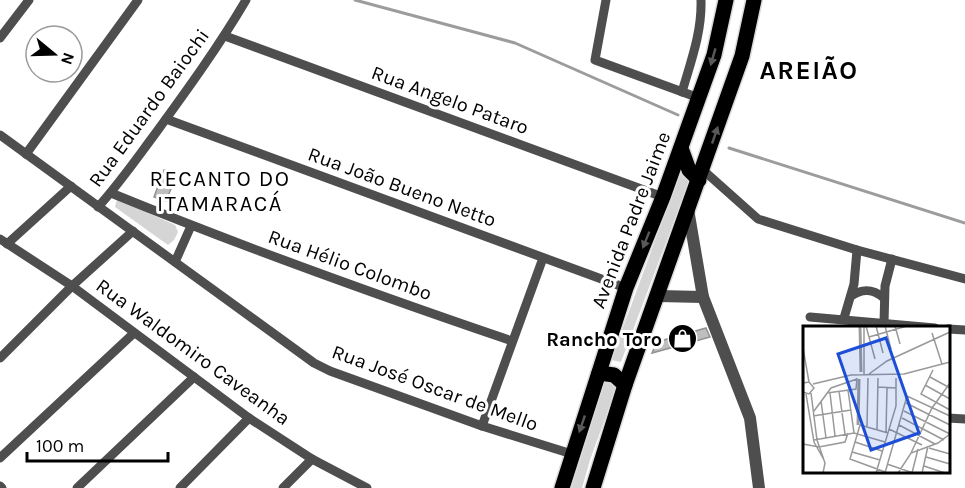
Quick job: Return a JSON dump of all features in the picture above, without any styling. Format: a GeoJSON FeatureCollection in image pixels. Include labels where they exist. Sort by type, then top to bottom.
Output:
{"type":"FeatureCollection","features":[{"type":"Feature","properties":{"kind":"main road","name":"Avenida Padre Jaime"},"geometry":{"type":"LineString","coordinates":[[562,488],[626,288],[663,197],[714,55],[726,0]]}},
{"type":"Feature","properties":{"kind":"main road"},"geometry":{"type":"LineString","coordinates":[[592,488],[742,56],[754,0]]}},
{"type":"Feature","properties":{"kind":"main road"},"geometry":{"type":"LineString","coordinates":[[681,148],[689,170],[701,175]]}},
{"type":"Feature","properties":{"kind":"main road"},"geometry":{"type":"LineString","coordinates":[[599,373],[614,375],[626,385]]}},
{"type":"Feature","properties":{"kind":"street"},"geometry":{"type":"LineString","coordinates":[[0,38],[28,0]]}},
{"type":"Feature","properties":{"kind":"street"},"geometry":{"type":"LineString","coordinates":[[26,154],[138,0]]}},
{"type":"Feature","properties":{"kind":"street","name":"Rua Eduardo Baiochi"},"geometry":{"type":"LineString","coordinates":[[98,207],[111,194],[166,119],[225,36],[246,0]]}},
{"type":"Feature","properties":{"kind":"street"},"geometry":{"type":"LineString","coordinates":[[606,0],[595,60],[699,98]]}},
{"type":"Feature","properties":{"kind":"street"},"geometry":{"type":"LineString","coordinates":[[682,92],[698,36],[701,0]]}},
{"type":"Feature","properties":{"kind":"street","name":"Rua Angelo Pataro"},"geometry":{"type":"LineString","coordinates":[[225,36],[663,197]]}},
{"type":"Feature","properties":{"kind":"street","name":"Rua João Bueno Netto"},"geometry":{"type":"LineString","coordinates":[[166,119],[626,288]]}},
{"type":"Feature","properties":{"kind":"street","name":"Rua José Oscar de Mello"},"geometry":{"type":"LineString","coordinates":[[0,135],[314,363],[330,371],[482,426],[572,454]]}},
{"type":"Feature","properties":{"kind":"street"},"geometry":{"type":"LineString","coordinates":[[701,175],[758,219],[857,250],[965,279]]}},
{"type":"Feature","properties":{"kind":"street"},"geometry":{"type":"LineString","coordinates":[[4,241],[71,186]]}},
{"type":"Feature","properties":{"kind":"street","name":"Rua Hélio Colombo"},"geometry":{"type":"LineString","coordinates":[[111,194],[383,297],[512,341]]}},
{"type":"Feature","properties":{"kind":"street"},"geometry":{"type":"LineString","coordinates":[[688,208],[703,297],[750,418],[759,488]]}},
{"type":"Feature","properties":{"kind":"street"},"geometry":{"type":"LineString","coordinates":[[175,262],[191,226]]}},
{"type":"Feature","properties":{"kind":"street"},"geometry":{"type":"LineString","coordinates":[[0,357],[72,285],[133,231]]}},
{"type":"Feature","properties":{"kind":"street","name":"Rua Waldomiro Caveanha"},"geometry":{"type":"LineString","coordinates":[[4,241],[72,285],[249,418],[312,459],[367,488]]}},
{"type":"Feature","properties":{"kind":"street"},"geometry":{"type":"LineString","coordinates":[[844,318],[851,296],[857,250]]}},
{"type":"Feature","properties":{"kind":"street"},"geometry":{"type":"LineString","coordinates":[[482,426],[543,258]]}},
{"type":"Feature","properties":{"kind":"street"},"geometry":{"type":"LineString","coordinates":[[884,322],[884,298],[892,259]]}},
{"type":"Feature","properties":{"kind":"street"},"geometry":{"type":"LineString","coordinates":[[851,296],[866,290],[876,292],[884,298]]}},
{"type":"Feature","properties":{"kind":"street"},"geometry":{"type":"LineString","coordinates":[[658,296],[703,297]]}},
{"type":"Feature","properties":{"kind":"street"},"geometry":{"type":"LineString","coordinates":[[810,317],[925,326]]}},
{"type":"Feature","properties":{"kind":"street"},"geometry":{"type":"LineString","coordinates":[[950,329],[965,330]]}},
{"type":"Feature","properties":{"kind":"street"},"geometry":{"type":"LineString","coordinates":[[0,458],[134,333]]}},
{"type":"Feature","properties":{"kind":"street"},"geometry":{"type":"LineString","coordinates":[[76,488],[194,377]]}},
{"type":"Feature","properties":{"kind":"street"},"geometry":{"type":"LineString","coordinates":[[180,488],[249,418]]}},
{"type":"Feature","properties":{"kind":"street"},"geometry":{"type":"LineString","coordinates":[[950,418],[965,419]]}},
{"type":"Feature","properties":{"kind":"street"},"geometry":{"type":"LineString","coordinates":[[283,488],[312,459]]}},
{"type":"Feature","properties":{"kind":"shaded area"},"geometry":{"type":"Polygon","coordinates":[[[680,173],[689,181],[621,362],[611,360],[680,173]]]}},
{"type":"Feature","properties":{"kind":"shaded area"},"geometry":{"type":"Polygon","coordinates":[[[117,199],[175,225],[178,232],[174,240],[168,245],[115,207],[117,199]]]}},
{"type":"Feature","properties":{"kind":"shaded area"},"geometry":{"type":"Polygon","coordinates":[[[602,378],[618,383],[582,488],[568,488],[602,378]]]}},
{"type":"Feature","properties":{"kind":"building"},"geometry":{"type":"Polygon","coordinates":[[[164,170],[177,174],[166,201],[154,197],[164,170]]]}},
{"type":"Feature","properties":{"kind":"building","name":"Rancho Toro"},"geometry":{"type":"Polygon","coordinates":[[[706,328],[710,337],[652,353],[657,342],[706,328]]]}},
{"type":"Feature","properties":{"kind":"waterway"},"geometry":{"type":"LineString","coordinates":[[355,0],[515,43],[678,115]]}},
{"type":"Feature","properties":{"kind":"waterway"},"geometry":{"type":"LineString","coordinates":[[729,148],[965,223]]}},
{"type":"Feature","properties":{"kind":"place","name":"Rancho Toro"},"geometry":{"type":"Point","coordinates":[683,339]}},
{"type":"Feature","properties":{"kind":"district","name":"AREIÃO"},"geometry":{"type":"Point","coordinates":[809,70]}},
{"type":"Feature","properties":{"kind":"district","name":"RECANTO DO ITAMARACÁ"},"geometry":{"type":"Point","coordinates":[220,192]}}]}
